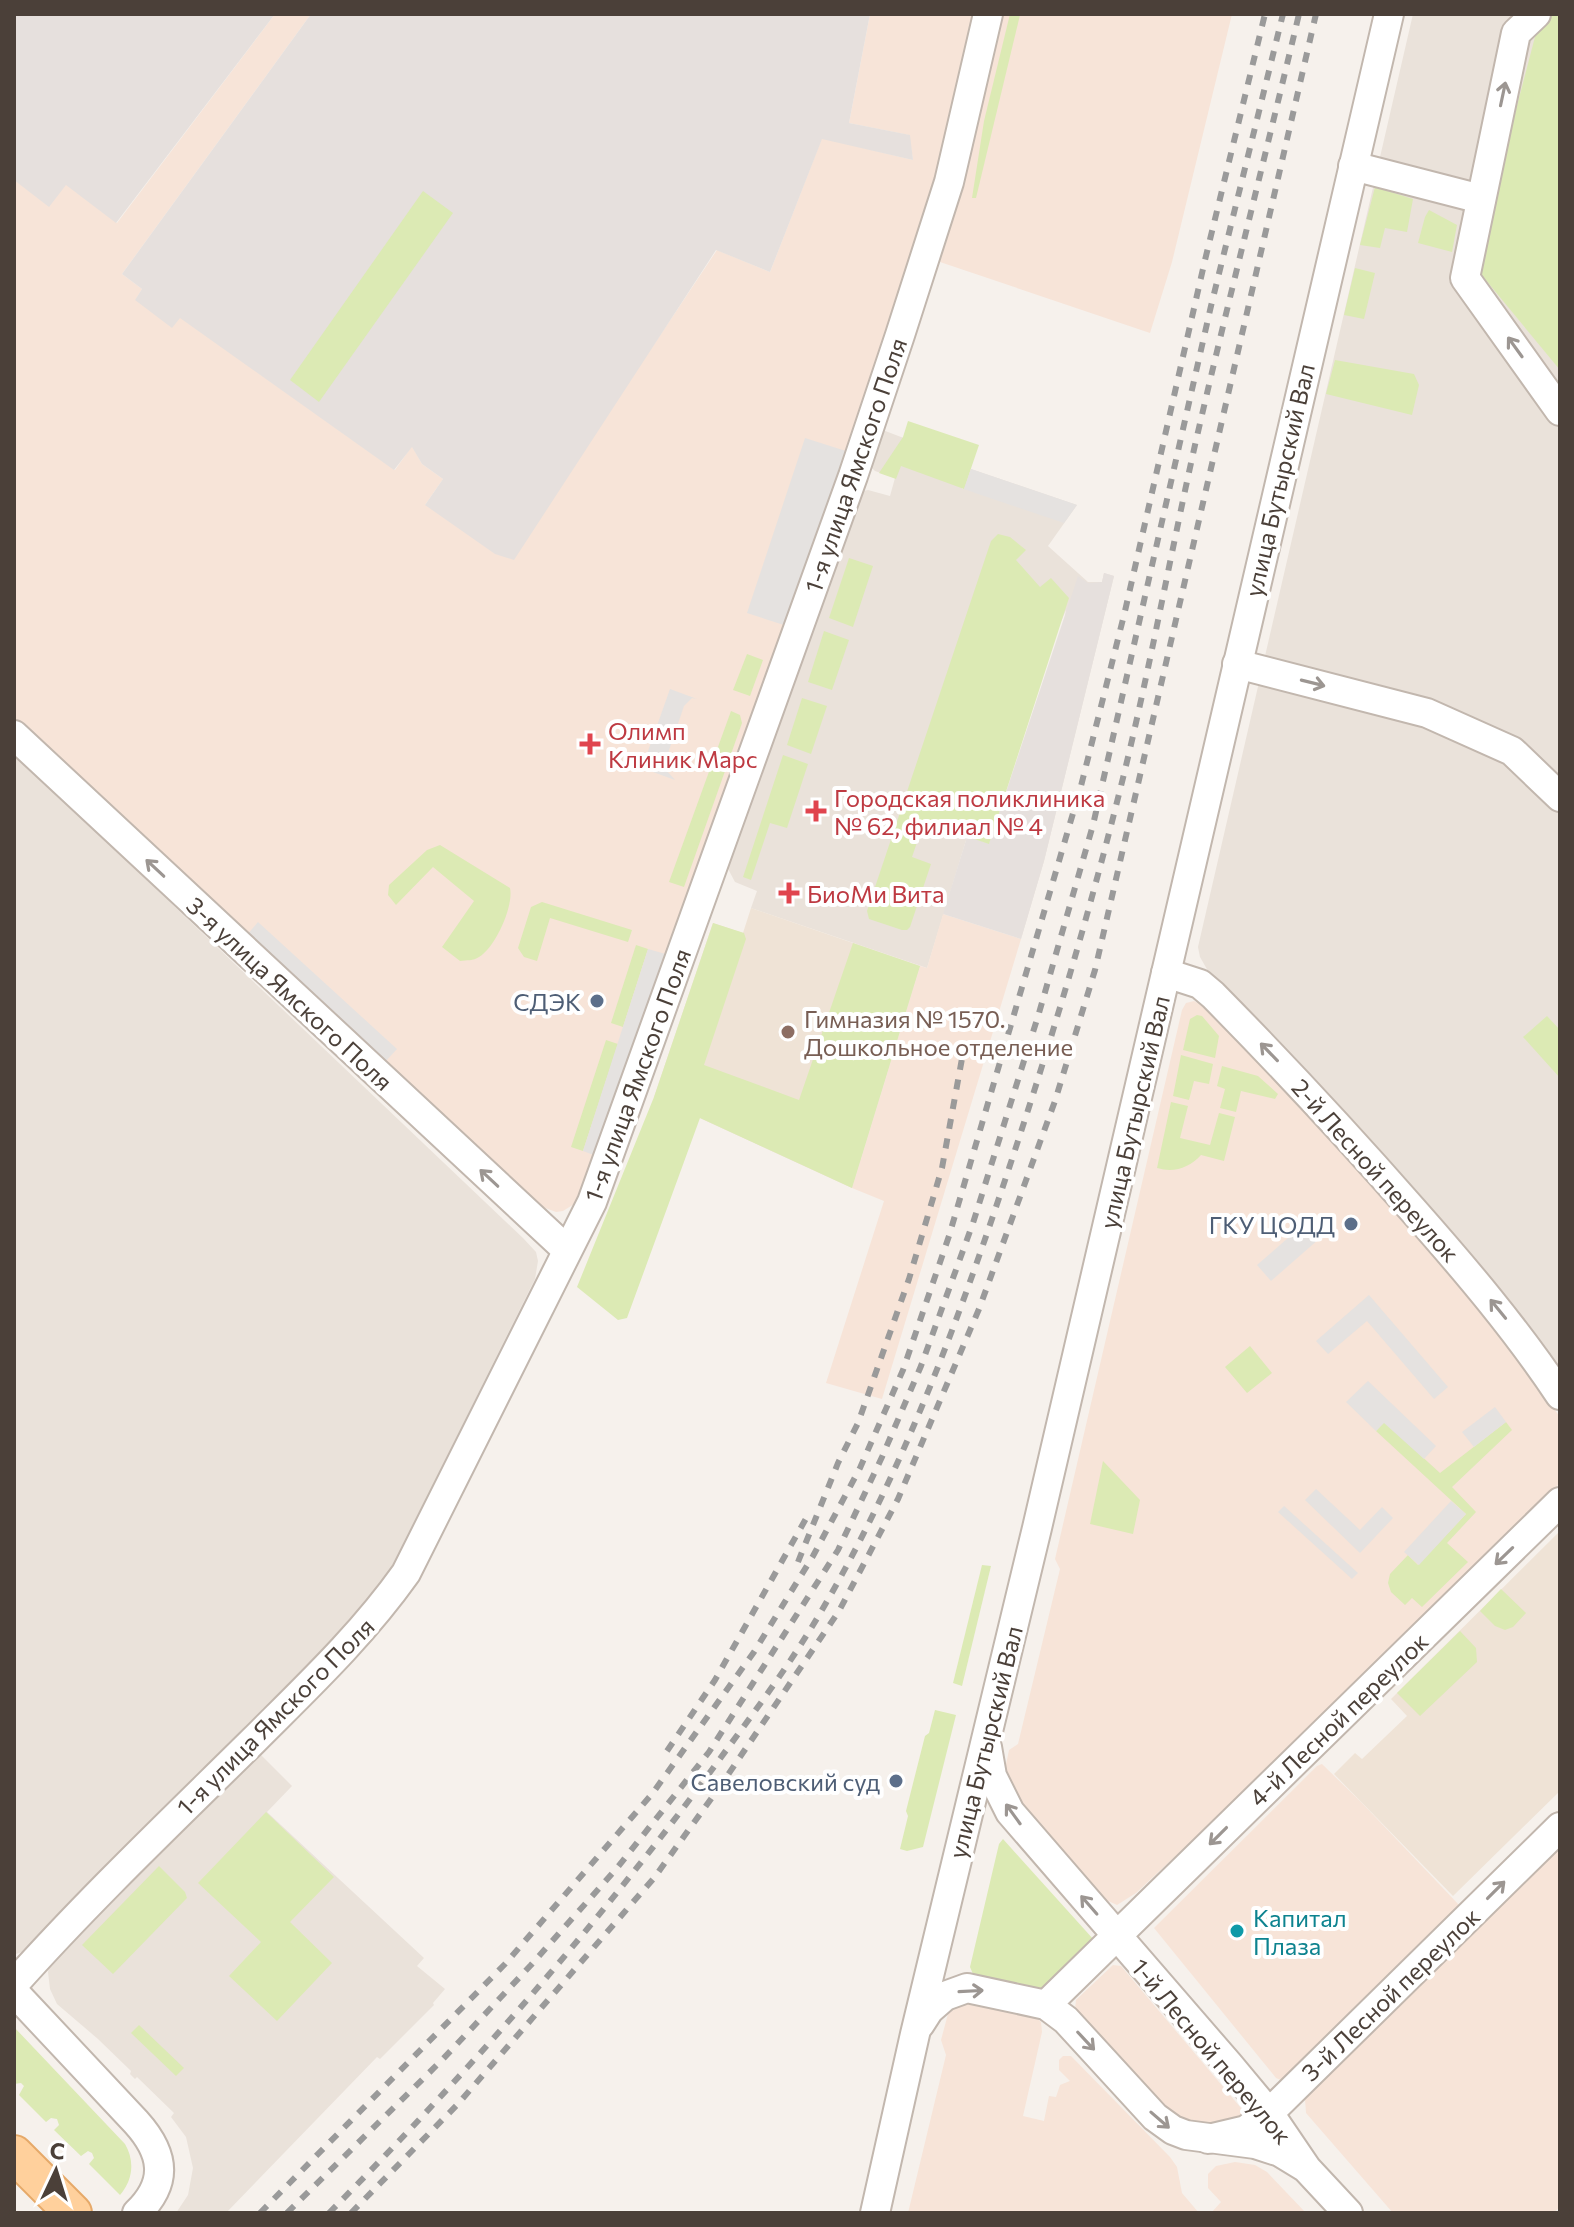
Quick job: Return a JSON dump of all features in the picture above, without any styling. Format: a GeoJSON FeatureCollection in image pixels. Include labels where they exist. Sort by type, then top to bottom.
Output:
{"type":"FeatureCollection","features":[{"type":"Feature","properties":{"kind":"main road"},"geometry":{"type":"LineString","coordinates":[[14,2154],[73,2213]]}},
{"type":"Feature","properties":{"kind":"street","name":"1-я улица Ямского Поля"},"geometry":{"type":"LineString","coordinates":[[14,1984],[147,1845],[332,1662],[383,1605],[406,1573],[592,1202],[867,433],[946,194],[988,14]]}},
{"type":"Feature","properties":{"kind":"street","name":"улица Бутырский Вал"},"geometry":{"type":"LineString","coordinates":[[875,2212],[1389,14]]}},
{"type":"Feature","properties":{"kind":"street"},"geometry":{"type":"LineString","coordinates":[[1536,14],[1516,33],[1465,278],[1560,411]]}},
{"type":"Feature","properties":{"kind":"street"},"geometry":{"type":"LineString","coordinates":[[1353,166],[1481,199]]}},
{"type":"Feature","properties":{"kind":"street"},"geometry":{"type":"LineString","coordinates":[[1237,664],[1435,716],[1512,751],[1560,797]]}},
{"type":"Feature","properties":{"kind":"street","name":"3-я улица Ямского Поля"},"geometry":{"type":"LineString","coordinates":[[14,735],[567,1250]]}},
{"type":"Feature","properties":{"kind":"street","name":"2-й Лесной переулок"},"geometry":{"type":"LineString","coordinates":[[1166,973],[1200,984],[1293,1077],[1476,1282],[1552,1383]]}},
{"type":"Feature","properties":{"kind":"street","name":"4-й Лесной переулок"},"geometry":{"type":"LineString","coordinates":[[1115,1936],[1560,1502]]}},
{"type":"Feature","properties":{"kind":"street","name":"1-й Лесной переулок"},"geometry":{"type":"LineString","coordinates":[[986,1742],[992,1776],[1010,1812],[1269,2113],[1307,2169],[1348,2213]]}},
{"type":"Feature","properties":{"kind":"street","name":"3-й Лесной переулок"},"geometry":{"type":"LineString","coordinates":[[1208,2139],[1246,2130],[1269,2113],[1560,1827]]}},
{"type":"Feature","properties":{"kind":"street","name":"1-й Лесной переулок"},"geometry":{"type":"LineString","coordinates":[[1046,2005],[1115,1936]]}},
{"type":"Feature","properties":{"kind":"street","name":"1-й Лесной переулок"},"geometry":{"type":"LineString","coordinates":[[915,2034],[929,2010],[945,1996],[967,1988],[1046,2005],[1066,2020],[1163,2124],[1186,2135],[1255,2144],[1280,2152],[1307,2169]]}},
{"type":"Feature","properties":{"kind":"street"},"geometry":{"type":"LineString","coordinates":[[14,1992],[153,2143],[159,2167],[157,2185],[137,2213]]}},
{"type":"Feature","properties":{"kind":"shaded area"},"geometry":{"type":"Polygon","coordinates":[[[14,14],[275,14],[116,223],[66,185],[49,207],[14,180],[14,14]]]}},
{"type":"Feature","properties":{"kind":"shaded area"},"geometry":{"type":"Polygon","coordinates":[[[275,14],[311,14],[122,274],[142,289],[136,299],[172,327],[180,317],[395,470],[412,446],[422,464],[443,479],[425,505],[653,346],[717,250],[770,272],[822,138],[913,160],[909,135],[849,123],[870,14],[976,14],[934,189],[849,452],[579,1201],[563,1211],[556,1212],[535,1204],[14,717],[14,180],[20,184],[66,184],[117,223],[275,14]]]}},
{"type":"Feature","properties":{"kind":"shaded area"},"geometry":{"type":"Polygon","coordinates":[[[311,14],[870,14],[849,123],[910,135],[913,160],[822,139],[770,272],[716,250],[514,560],[495,554],[425,505],[443,479],[422,464],[412,447],[394,470],[180,318],[172,328],[135,300],[142,289],[122,274],[311,14]]]}},
{"type":"Feature","properties":{"kind":"shaded area"},"geometry":{"type":"Polygon","coordinates":[[[1000,14],[1232,14],[1172,262],[1150,333],[940,262],[959,198],[1000,14]]]}},
{"type":"Feature","properties":{"kind":"shaded area"},"geometry":{"type":"Polygon","coordinates":[[[1413,14],[1560,14],[1560,1376],[1484,1272],[1326,1092],[1212,978],[1198,947],[1413,14]]]}},
{"type":"Feature","properties":{"kind":"shaded area"},"geometry":{"type":"Polygon","coordinates":[[[880,429],[909,440],[963,489],[971,469],[1077,505],[1048,546],[1088,582],[1102,582],[1104,573],[1114,576],[1044,861],[1021,939],[1066,610],[967,837],[927,968],[751,908],[757,891],[735,882],[726,865],[859,492],[868,490],[890,496],[895,478],[870,466],[880,429]]]}},
{"type":"Feature","properties":{"kind":"shaded area"},"geometry":{"type":"Polygon","coordinates":[[[805,438],[849,452],[787,626],[747,613],[805,438]]]}},
{"type":"Feature","properties":{"kind":"shaded area"},"geometry":{"type":"Polygon","coordinates":[[[971,469],[1077,505],[1064,523],[978,494],[964,489],[971,469]]]}},
{"type":"Feature","properties":{"kind":"shaded area"},"geometry":{"type":"Polygon","coordinates":[[[1104,573],[1114,576],[1044,861],[1021,939],[943,914],[967,837],[989,843],[1078,576],[1088,583],[1102,582],[1104,573]]]}},
{"type":"Feature","properties":{"kind":"shaded area"},"geometry":{"type":"Polygon","coordinates":[[[670,689],[697,699],[692,698],[684,706],[666,759],[666,770],[675,780],[642,768],[670,689]]]}},
{"type":"Feature","properties":{"kind":"shaded area"},"geometry":{"type":"Polygon","coordinates":[[[14,754],[523,1238],[536,1252],[538,1261],[535,1279],[392,1567],[371,1599],[326,1649],[22,1952],[16,1954],[14,1953],[14,754]]]}},
{"type":"Feature","properties":{"kind":"shaded area","name":"Гимназия № 1570. Дошкольное отделение"},"geometry":{"type":"Polygon","coordinates":[[[751,908],[920,966],[852,1188],[654,1097],[713,923],[743,933],[751,908]]]}},
{"type":"Feature","properties":{"kind":"shaded area"},"geometry":{"type":"Polygon","coordinates":[[[943,914],[1021,939],[882,1399],[826,1383],[884,1201],[852,1188],[920,966],[927,968],[943,914]]]}},
{"type":"Feature","properties":{"kind":"shaded area"},"geometry":{"type":"Polygon","coordinates":[[[258,922],[397,1049],[385,1062],[247,935],[258,922]]]}},
{"type":"Feature","properties":{"kind":"shaded area"},"geometry":{"type":"Polygon","coordinates":[[[648,949],[669,955],[596,1156],[583,1151],[648,949]]]}},
{"type":"Feature","properties":{"kind":"shaded area"},"geometry":{"type":"Polygon","coordinates":[[[1194,1001],[1210,1010],[1445,1260],[1560,1417],[1560,1483],[1229,1806],[1136,1893],[1117,1905],[1106,1900],[1037,1832],[1003,1779],[1009,1750],[1018,1744],[1060,1569],[1055,1559],[1182,1010],[1186,1003],[1194,1001]]]}},
{"type":"Feature","properties":{"kind":"shaded area"},"geometry":{"type":"Polygon","coordinates":[[[1313,1216],[1327,1232],[1271,1281],[1257,1265],[1313,1216]]]}},
{"type":"Feature","properties":{"kind":"shaded area"},"geometry":{"type":"Polygon","coordinates":[[[1369,1295],[1448,1387],[1434,1399],[1367,1321],[1328,1354],[1316,1341],[1369,1295]]]}},
{"type":"Feature","properties":{"kind":"shaded area"},"geometry":{"type":"Polygon","coordinates":[[[1368,1381],[1436,1446],[1424,1459],[1384,1423],[1376,1431],[1346,1402],[1368,1381]]]}},
{"type":"Feature","properties":{"kind":"shaded area"},"geometry":{"type":"Polygon","coordinates":[[[1495,1407],[1506,1422],[1474,1447],[1462,1432],[1495,1407]]]}},
{"type":"Feature","properties":{"kind":"shaded area"},"geometry":{"type":"Polygon","coordinates":[[[1316,1489],[1360,1530],[1382,1507],[1393,1518],[1360,1553],[1305,1500],[1316,1489]]]}},
{"type":"Feature","properties":{"kind":"shaded area"},"geometry":{"type":"Polygon","coordinates":[[[1451,1501],[1466,1514],[1419,1565],[1404,1552],[1451,1501]]]}},
{"type":"Feature","properties":{"kind":"shaded area"},"geometry":{"type":"Polygon","coordinates":[[[1284,1506],[1358,1573],[1352,1579],[1278,1512],[1284,1506]]]}},
{"type":"Feature","properties":{"kind":"shaded area"},"geometry":{"type":"Polygon","coordinates":[[[1560,1531],[1560,1791],[1453,1896],[1334,1774],[1355,1753],[1362,1759],[1407,1716],[1391,1699],[1560,1531]]]}},
{"type":"Feature","properties":{"kind":"shaded area"},"geometry":{"type":"Polygon","coordinates":[[[260,1754],[292,1786],[267,1812],[424,1958],[417,1966],[445,1989],[434,2005],[380,2059],[377,2057],[226,2213],[176,2213],[188,2195],[193,2168],[186,2137],[171,2117],[174,2113],[57,2004],[50,1989],[48,1972],[50,1963],[61,1950],[260,1754]]]}},
{"type":"Feature","properties":{"kind":"shaded area","name":"Капитал Плаза"},"geometry":{"type":"Polygon","coordinates":[[[1322,1764],[1460,1906],[1281,2080],[1276,2078],[1154,1928],[1322,1764]]]}},
{"type":"Feature","properties":{"kind":"shaded area"},"geometry":{"type":"Polygon","coordinates":[[[1560,1848],[1560,2207],[1553,2213],[1393,2213],[1306,2113],[1305,2099],[1560,1848]]]}},
{"type":"Feature","properties":{"kind":"shaded area"},"geometry":{"type":"Polygon","coordinates":[[[1113,1965],[1121,1966],[1246,2114],[1213,2125],[1189,2123],[1170,2114],[1087,2023],[1075,2009],[1076,2000],[1113,1965]]]}},
{"type":"Feature","properties":{"kind":"shaded area"},"geometry":{"type":"Polygon","coordinates":[[[966,2002],[1035,2016],[1041,2022],[1042,2032],[1023,2116],[1044,2121],[1049,2096],[1056,2097],[1060,2085],[1070,2081],[1059,2070],[1059,2060],[1063,2056],[1071,2056],[1170,2157],[1177,2167],[1182,2193],[1199,2213],[908,2213],[946,2055],[941,2040],[949,2010],[966,2002]]]}},
{"type":"Feature","properties":{"kind":"shaded area"},"geometry":{"type":"Polygon","coordinates":[[[1235,2162],[1255,2165],[1267,2172],[1306,2213],[1211,2213],[1221,2202],[1208,2188],[1208,2174],[1216,2166],[1235,2162]]]}},
{"type":"Feature","properties":{"kind":"green space"},"geometry":{"type":"Polygon","coordinates":[[[1010,14],[1020,15],[976,198],[972,198],[984,121],[1010,14]]]}},
{"type":"Feature","properties":{"kind":"green space"},"geometry":{"type":"Polygon","coordinates":[[[1551,14],[1560,14],[1560,370],[1475,267],[1536,33],[1551,14]]]}},
{"type":"Feature","properties":{"kind":"green space"},"geometry":{"type":"Polygon","coordinates":[[[1375,187],[1413,199],[1407,232],[1385,228],[1380,248],[1360,245],[1375,187]]]}},
{"type":"Feature","properties":{"kind":"green space"},"geometry":{"type":"Polygon","coordinates":[[[423,191],[453,213],[319,402],[290,380],[423,191]]]}},
{"type":"Feature","properties":{"kind":"green space"},"geometry":{"type":"Polygon","coordinates":[[[1429,210],[1457,225],[1452,252],[1418,243],[1429,210]]]}},
{"type":"Feature","properties":{"kind":"green space"},"geometry":{"type":"Polygon","coordinates":[[[1355,268],[1375,273],[1364,319],[1344,315],[1355,268]]]}},
{"type":"Feature","properties":{"kind":"green space"},"geometry":{"type":"Polygon","coordinates":[[[1335,360],[1414,374],[1419,385],[1412,415],[1326,394],[1335,360]]]}},
{"type":"Feature","properties":{"kind":"green space"},"geometry":{"type":"Polygon","coordinates":[[[908,421],[979,445],[964,489],[901,466],[896,479],[879,473],[903,437],[908,421]]]}},
{"type":"Feature","properties":{"kind":"green space"},"geometry":{"type":"Polygon","coordinates":[[[998,534],[1010,537],[1026,550],[1016,560],[1040,587],[1051,578],[1069,598],[989,844],[924,822],[912,857],[931,864],[910,927],[902,930],[869,919],[867,911],[991,541],[998,534]]]}},
{"type":"Feature","properties":{"kind":"green space"},"geometry":{"type":"Polygon","coordinates":[[[849,558],[873,566],[853,627],[829,618],[849,558]]]}},
{"type":"Feature","properties":{"kind":"green space"},"geometry":{"type":"Polygon","coordinates":[[[824,631],[849,640],[832,690],[808,682],[824,631]]]}},
{"type":"Feature","properties":{"kind":"green space"},"geometry":{"type":"Polygon","coordinates":[[[747,654],[763,660],[750,696],[733,690],[747,654]]]}},
{"type":"Feature","properties":{"kind":"green space"},"geometry":{"type":"Polygon","coordinates":[[[802,698],[827,706],[811,754],[787,745],[802,698]]]}},
{"type":"Feature","properties":{"kind":"green space"},"geometry":{"type":"Polygon","coordinates":[[[731,711],[740,715],[742,723],[684,887],[669,882],[731,711]]]}},
{"type":"Feature","properties":{"kind":"green space"},"geometry":{"type":"Polygon","coordinates":[[[783,755],[808,764],[787,828],[770,823],[751,880],[743,877],[783,755]]]}},
{"type":"Feature","properties":{"kind":"green space"},"geometry":{"type":"Polygon","coordinates":[[[440,845],[510,888],[509,905],[502,926],[491,945],[474,959],[460,961],[442,947],[474,901],[433,867],[396,905],[388,895],[389,885],[427,850],[440,845]]]}},
{"type":"Feature","properties":{"kind":"green space"},"geometry":{"type":"Polygon","coordinates":[[[542,902],[632,930],[628,942],[550,918],[537,961],[524,957],[518,948],[531,907],[542,902]]]}},
{"type":"Feature","properties":{"kind":"green space","name":"Гимназия № 1570. Дошкольное отделение"},"geometry":{"type":"Polygon","coordinates":[[[713,923],[744,933],[746,939],[704,1065],[799,1100],[853,943],[920,966],[852,1188],[700,1118],[627,1318],[618,1320],[577,1287],[654,1097],[713,923]]]}},
{"type":"Feature","properties":{"kind":"green space"},"geometry":{"type":"Polygon","coordinates":[[[636,945],[648,949],[623,1027],[611,1023],[636,945]]]}},
{"type":"Feature","properties":{"kind":"green space"},"geometry":{"type":"Polygon","coordinates":[[[1202,1016],[1219,1036],[1215,1058],[1183,1050],[1190,1019],[1202,1016]]]}},
{"type":"Feature","properties":{"kind":"green space"},"geometry":{"type":"Polygon","coordinates":[[[1547,1016],[1560,1030],[1560,1078],[1523,1037],[1547,1016]]]}},
{"type":"Feature","properties":{"kind":"green space"},"geometry":{"type":"Polygon","coordinates":[[[606,1040],[618,1044],[583,1151],[571,1147],[606,1040]]]}},
{"type":"Feature","properties":{"kind":"green space"},"geometry":{"type":"Polygon","coordinates":[[[1181,1055],[1213,1064],[1209,1084],[1194,1081],[1189,1100],[1173,1096],[1181,1055]]]}},
{"type":"Feature","properties":{"kind":"green space"},"geometry":{"type":"Polygon","coordinates":[[[1222,1066],[1258,1076],[1278,1094],[1275,1099],[1241,1091],[1236,1112],[1220,1108],[1225,1089],[1217,1086],[1222,1066]]]}},
{"type":"Feature","properties":{"kind":"green space"},"geometry":{"type":"Polygon","coordinates":[[[1171,1102],[1188,1106],[1180,1138],[1210,1145],[1219,1113],[1235,1117],[1224,1161],[1201,1155],[1181,1168],[1157,1168],[1171,1102]]]}},
{"type":"Feature","properties":{"kind":"green space"},"geometry":{"type":"Polygon","coordinates":[[[1250,1346],[1272,1373],[1247,1393],[1225,1367],[1250,1346]]]}},
{"type":"Feature","properties":{"kind":"green space"},"geometry":{"type":"Polygon","coordinates":[[[1384,1422],[1440,1473],[1506,1422],[1512,1430],[1452,1487],[1476,1512],[1447,1543],[1468,1562],[1422,1607],[1412,1598],[1405,1605],[1391,1592],[1388,1583],[1390,1574],[1408,1555],[1418,1565],[1466,1514],[1376,1431],[1384,1422]]]}},
{"type":"Feature","properties":{"kind":"green space"},"geometry":{"type":"Polygon","coordinates":[[[1103,1461],[1140,1500],[1133,1534],[1090,1524],[1103,1461]]]}},
{"type":"Feature","properties":{"kind":"green space"},"geometry":{"type":"Polygon","coordinates":[[[982,1565],[991,1566],[962,1686],[953,1683],[982,1565]]]}},
{"type":"Feature","properties":{"kind":"green space"},"geometry":{"type":"Polygon","coordinates":[[[1501,1589],[1526,1613],[1513,1627],[1505,1630],[1495,1626],[1480,1611],[1501,1589]]]}},
{"type":"Feature","properties":{"kind":"green space"},"geometry":{"type":"Polygon","coordinates":[[[1460,1631],[1476,1648],[1477,1662],[1420,1716],[1397,1693],[1460,1631]]]}},
{"type":"Feature","properties":{"kind":"green space"},"geometry":{"type":"Polygon","coordinates":[[[935,1710],[956,1715],[923,1847],[907,1851],[900,1849],[908,1816],[906,1811],[925,1736],[929,1733],[935,1710]]]}},
{"type":"Feature","properties":{"kind":"green space"},"geometry":{"type":"Polygon","coordinates":[[[266,1812],[334,1877],[290,1922],[332,1963],[277,2021],[229,1976],[261,1942],[198,1883],[266,1812]]]}},
{"type":"Feature","properties":{"kind":"green space"},"geometry":{"type":"Polygon","coordinates":[[[1003,1839],[1094,1940],[1039,1994],[1008,1982],[973,1974],[970,1967],[999,1844],[1003,1839]]]}},
{"type":"Feature","properties":{"kind":"green space"},"geometry":{"type":"Polygon","coordinates":[[[159,1866],[185,1892],[187,1898],[113,1974],[82,1945],[159,1866]]]}},
{"type":"Feature","properties":{"kind":"green space"},"geometry":{"type":"Polygon","coordinates":[[[139,2025],[184,2068],[176,2076],[131,2033],[139,2025]]]}},
{"type":"Feature","properties":{"kind":"green space"},"geometry":{"type":"Polygon","coordinates":[[[14,2027],[125,2144],[131,2170],[128,2183],[120,2195],[89,2164],[94,2158],[92,2153],[88,2151],[81,2156],[54,2130],[59,2125],[57,2119],[51,2118],[46,2122],[19,2095],[24,2086],[14,2084],[14,2027]]]}},
{"type":"Feature","properties":{"kind":"railway"},"geometry":{"type":"LineString","coordinates":[[260,2213],[505,1964],[652,1794],[754,1652],[813,1556],[860,1468],[903,1370],[949,1236],[1081,786],[1265,14]]}},
{"type":"Feature","properties":{"kind":"railway"},"geometry":{"type":"LineString","coordinates":[[287,2213],[442,2060],[531,1965],[617,1868],[709,1752],[838,1550],[882,1457],[921,1366],[973,1223],[1039,1013],[1093,825],[1211,306],[1283,14]]}},
{"type":"Feature","properties":{"kind":"railway"},"geometry":{"type":"LineString","coordinates":[[329,2213],[429,2109],[526,2001],[619,1890],[708,1775],[813,1625],[852,1556],[899,1459],[941,1359],[996,1207],[1046,1053],[1106,846],[1130,751],[1220,337],[1299,14]]}},
{"type":"Feature","properties":{"kind":"railway"},"geometry":{"type":"LineString","coordinates":[[351,2213],[457,2105],[654,1878],[839,1611],[898,1499],[979,1309],[1055,1101],[1095,970],[1316,14]]}},
{"type":"Feature","properties":{"kind":"railway"},"geometry":{"type":"LineString","coordinates":[[798,1562],[838,1463],[858,1423],[909,1279],[942,1168],[963,1053]]}},
{"type":"Feature","properties":{"kind":"railway"},"geometry":{"type":"LineString","coordinates":[[667,1751],[715,1680],[808,1515]]}},
{"type":"Feature","properties":{"kind":"place","name":"Олимп Клиник Марс"},"geometry":{"type":"Point","coordinates":[590,744]}},
{"type":"Feature","properties":{"kind":"place","name":"Городская поликлиника № 62, филиал № 4"},"geometry":{"type":"Point","coordinates":[816,811]}},
{"type":"Feature","properties":{"kind":"place","name":"БиоМи Вита"},"geometry":{"type":"Point","coordinates":[789,893]}},
{"type":"Feature","properties":{"kind":"place","name":"СДЭК"},"geometry":{"type":"Point","coordinates":[597,1001]}},
{"type":"Feature","properties":{"kind":"place","name":"Гимназия № 1570. Дошкольное отделение"},"geometry":{"type":"Point","coordinates":[788,1032]}},
{"type":"Feature","properties":{"kind":"place","name":"ГКУ ЦОДД"},"geometry":{"type":"Point","coordinates":[1351,1224]}},
{"type":"Feature","properties":{"kind":"place","name":"Савеловский cуд"},"geometry":{"type":"Point","coordinates":[896,1781]}},
{"type":"Feature","properties":{"kind":"place","name":"Капитал Плаза"},"geometry":{"type":"Point","coordinates":[1237,1931]}}]}
